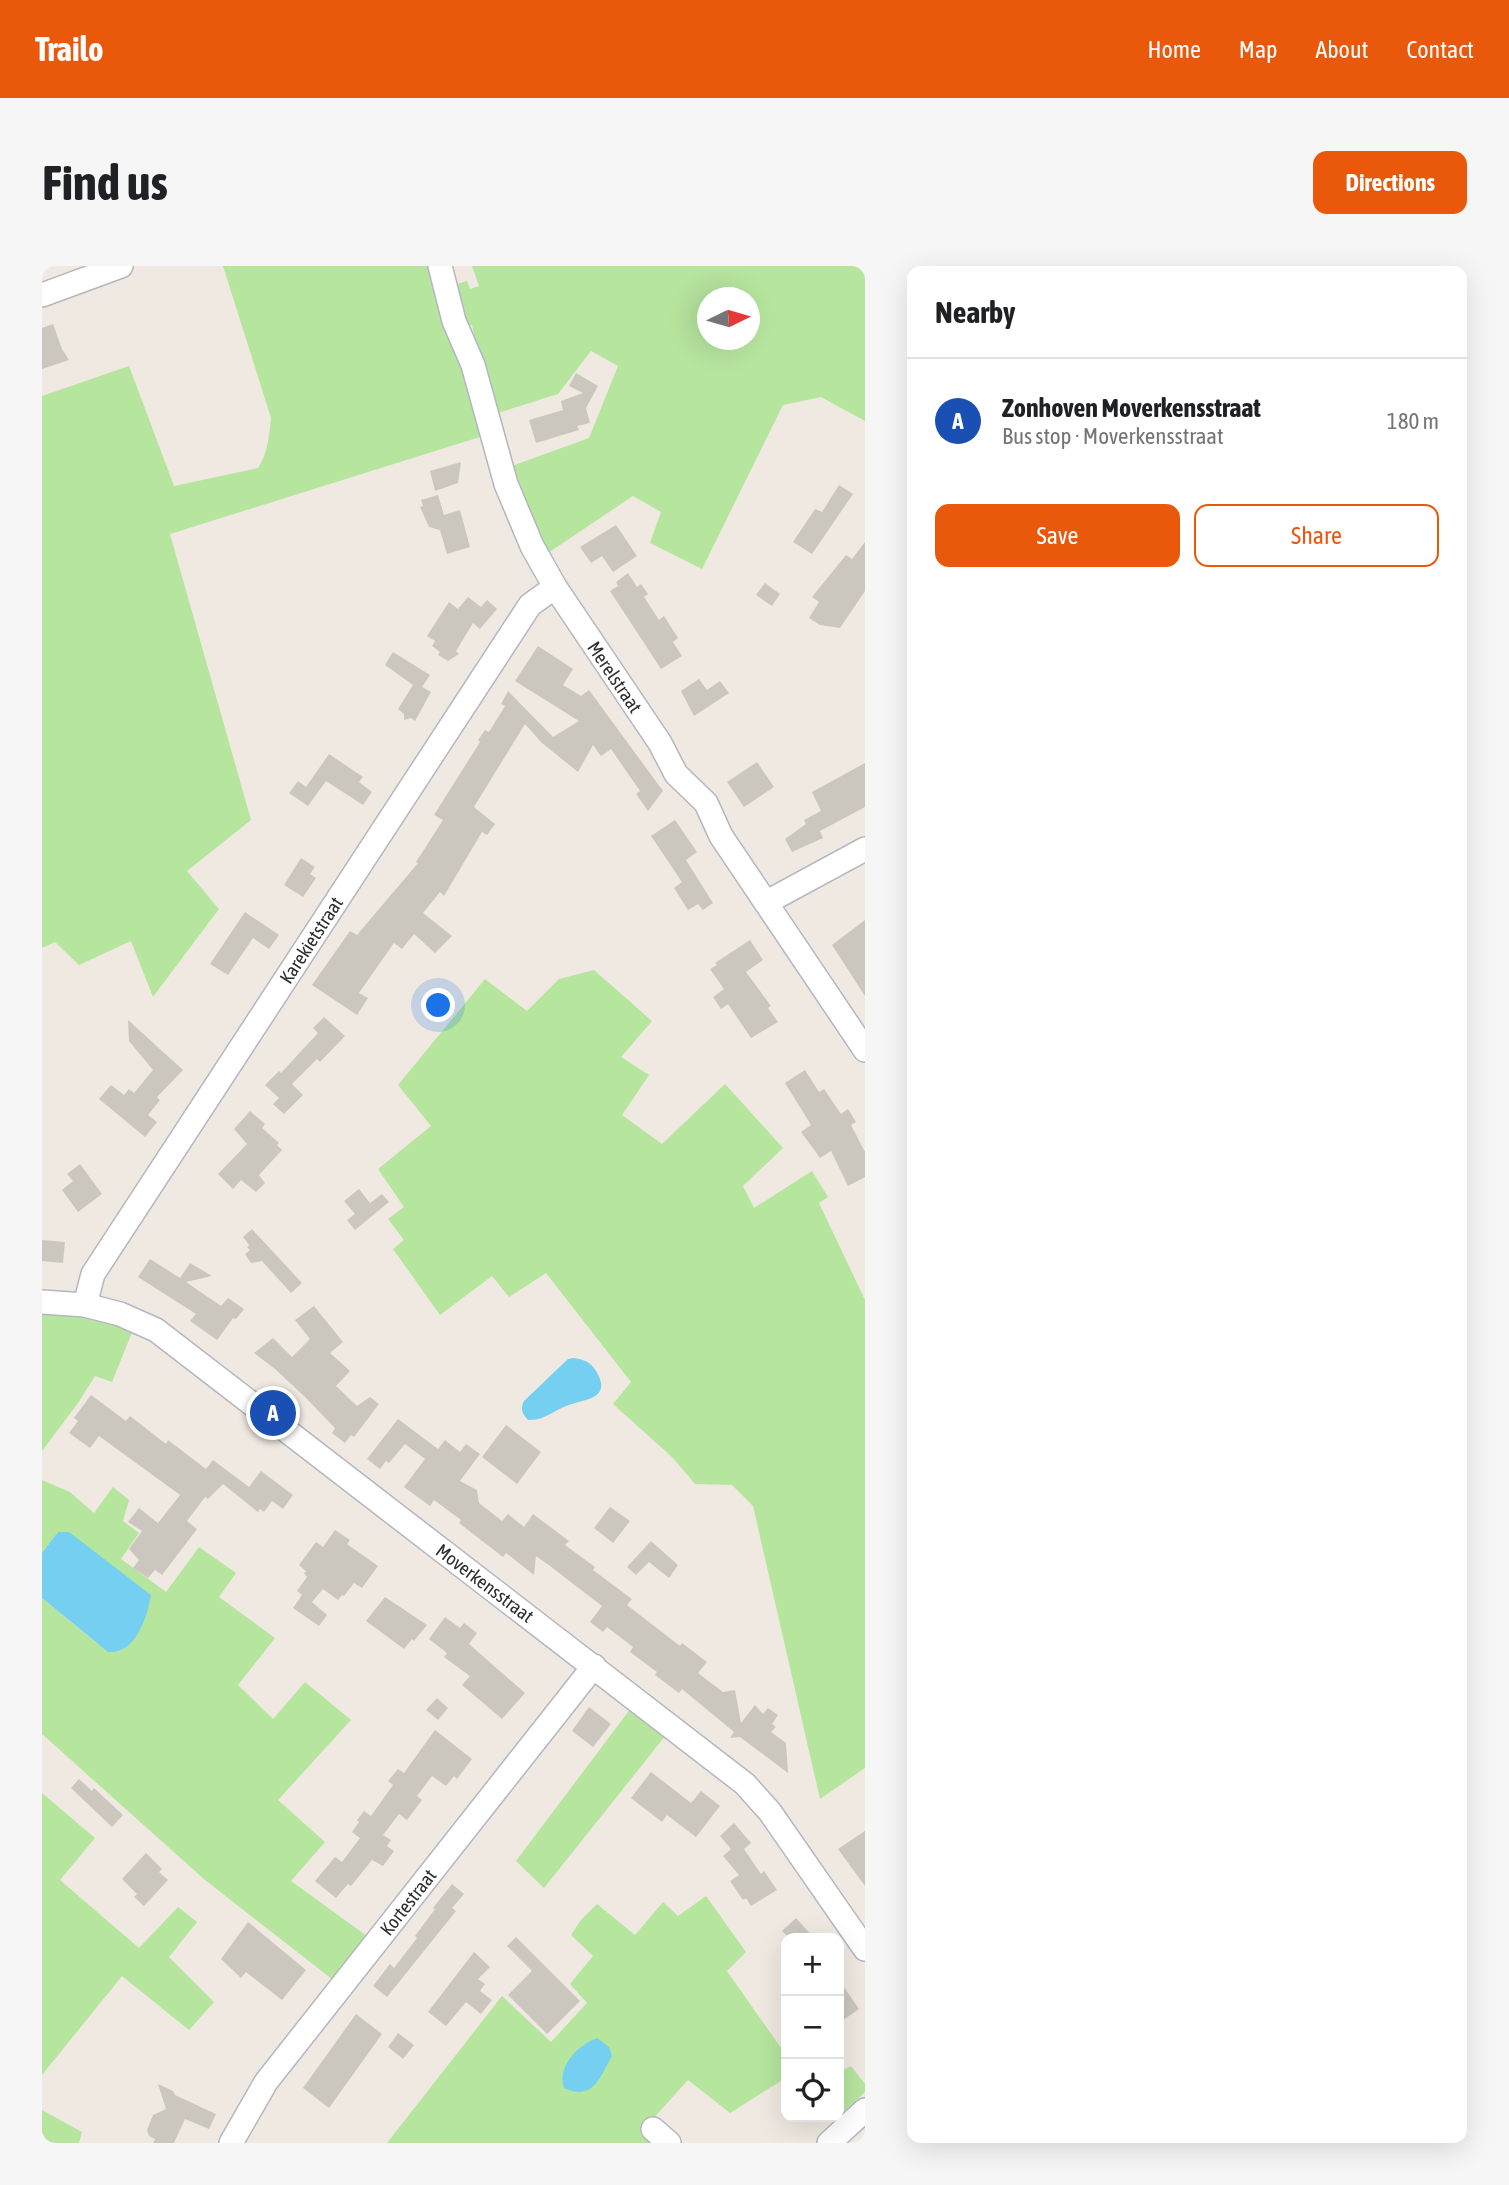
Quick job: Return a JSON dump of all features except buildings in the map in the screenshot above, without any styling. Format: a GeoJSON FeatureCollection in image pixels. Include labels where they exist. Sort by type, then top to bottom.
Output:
{"type":"FeatureCollection","features":[{"type":"Feature","properties":{"kind":"street"},"geometry":{"type":"LineString","coordinates":[[42,295],[121,266]]}},
{"type":"Feature","properties":{"kind":"street","name":"Merelstraat"},"geometry":{"type":"LineString","coordinates":[[440,266],[454,321],[473,365],[506,484],[520,523],[555,587],[660,743],[676,774],[706,803],[721,836],[865,1050]]}},
{"type":"Feature","properties":{"kind":"street","name":"Karekietstraat"},"geometry":{"type":"LineString","coordinates":[[85,1305],[93,1274],[522,617],[530,605],[555,587]]}},
{"type":"Feature","properties":{"kind":"street"},"geometry":{"type":"LineString","coordinates":[[767,902],[865,849]]}},
{"type":"Feature","properties":{"kind":"street","name":"Moverkensstraat"},"geometry":{"type":"LineString","coordinates":[[42,1301],[85,1305],[120,1314],[156,1331],[745,1784],[770,1812],[865,1949]]}},
{"type":"Feature","properties":{"kind":"street","name":"Kortestraat"},"geometry":{"type":"LineString","coordinates":[[231,2143],[266,2082],[594,1666]]}},
{"type":"Feature","properties":{"kind":"street"},"geometry":{"type":"LineString","coordinates":[[829,2143],[865,2110]]}},
{"type":"Feature","properties":{"kind":"green space"},"geometry":{"type":"Polygon","coordinates":[[[223,266],[431,266],[483,436],[170,534],[251,820],[187,871],[219,909],[153,997],[131,941],[79,965],[55,942],[42,948],[42,396],[129,366],[174,486],[258,468],[266,450],[271,418],[223,266]]]}},
{"type":"Feature","properties":{"kind":"green space"},"geometry":{"type":"Polygon","coordinates":[[[472,266],[865,266],[865,421],[821,397],[783,405],[702,569],[650,543],[661,512],[633,496],[545,555],[509,467],[589,438],[618,366],[591,351],[558,394],[498,413],[487,394],[472,325],[464,327],[457,284],[467,281],[470,289],[479,286],[472,266]]]}},
{"type":"Feature","properties":{"kind":"green space"},"geometry":{"type":"Polygon","coordinates":[[[594,970],[652,1021],[621,1057],[649,1075],[622,1115],[662,1144],[725,1084],[783,1148],[743,1186],[754,1208],[812,1171],[828,1197],[819,1203],[865,1300],[865,1768],[820,1799],[753,1506],[732,1485],[695,1484],[673,1458],[613,1404],[631,1382],[546,1273],[509,1297],[492,1276],[440,1315],[393,1249],[404,1240],[388,1219],[404,1207],[378,1169],[431,1126],[398,1085],[485,979],[527,1011],[559,979],[594,970]]]}},
{"type":"Feature","properties":{"kind":"green space"},"geometry":{"type":"Polygon","coordinates":[[[42,1310],[105,1319],[133,1330],[112,1382],[95,1376],[42,1451],[42,1310]]]}},
{"type":"Feature","properties":{"kind":"green space"},"geometry":{"type":"Polygon","coordinates":[[[42,1480],[70,1492],[94,1513],[113,1487],[129,1500],[123,1521],[139,1533],[121,1559],[166,1592],[199,1547],[236,1573],[219,1597],[275,1638],[238,1685],[273,1719],[305,1682],[351,1720],[278,1800],[325,1842],[291,1881],[371,1939],[337,1983],[205,1880],[42,1734],[42,1598],[99,1645],[58,1532],[42,1553],[42,1480]]]}},
{"type":"Feature","properties":{"kind":"green space"},"geometry":{"type":"Polygon","coordinates":[[[631,1708],[666,1735],[544,1888],[516,1861],[631,1708]]]}},
{"type":"Feature","properties":{"kind":"green space"},"geometry":{"type":"Polygon","coordinates":[[[42,1793],[95,1838],[60,1880],[139,1948],[178,1907],[197,1922],[169,1957],[214,2002],[189,2030],[122,1976],[42,2075],[42,1793]]]}},
{"type":"Feature","properties":{"kind":"green space"},"geometry":{"type":"Polygon","coordinates":[[[706,1896],[746,1952],[727,1971],[781,2048],[781,2081],[730,2113],[688,2080],[642,2131],[655,2143],[387,2143],[502,1996],[551,2042],[587,2003],[570,1984],[593,1956],[571,1935],[597,1904],[635,1935],[663,1902],[678,1916],[706,1896]]]}},
{"type":"Feature","properties":{"kind":"green space"},"geometry":{"type":"Polygon","coordinates":[[[851,2066],[865,2084],[865,2092],[844,2111],[844,2070],[851,2066]]]}},
{"type":"Feature","properties":{"kind":"green space"},"geometry":{"type":"Polygon","coordinates":[[[42,2110],[82,2132],[79,2143],[42,2143],[42,2110]]]}},
{"type":"Feature","properties":{"kind":"water"},"geometry":{"type":"Polygon","coordinates":[[[568,1359],[580,1359],[594,1368],[600,1380],[599,1392],[589,1399],[544,1417],[528,1420],[522,1411],[524,1401],[568,1359]]]}},
{"type":"Feature","properties":{"kind":"water"},"geometry":{"type":"Polygon","coordinates":[[[58,1532],[69,1532],[151,1595],[143,1623],[133,1641],[126,1647],[108,1652],[42,1598],[42,1553],[58,1532]]]}},
{"type":"Feature","properties":{"kind":"water"},"geometry":{"type":"Polygon","coordinates":[[[597,2038],[609,2047],[612,2056],[599,2080],[589,2090],[582,2092],[564,2088],[566,2064],[576,2051],[597,2038]]]}},
{"type":"Feature","properties":{"kind":"place","name":"Zonhoven Moverkensstraat"},"geometry":{"type":"Point","coordinates":[273,1413]}}]}
